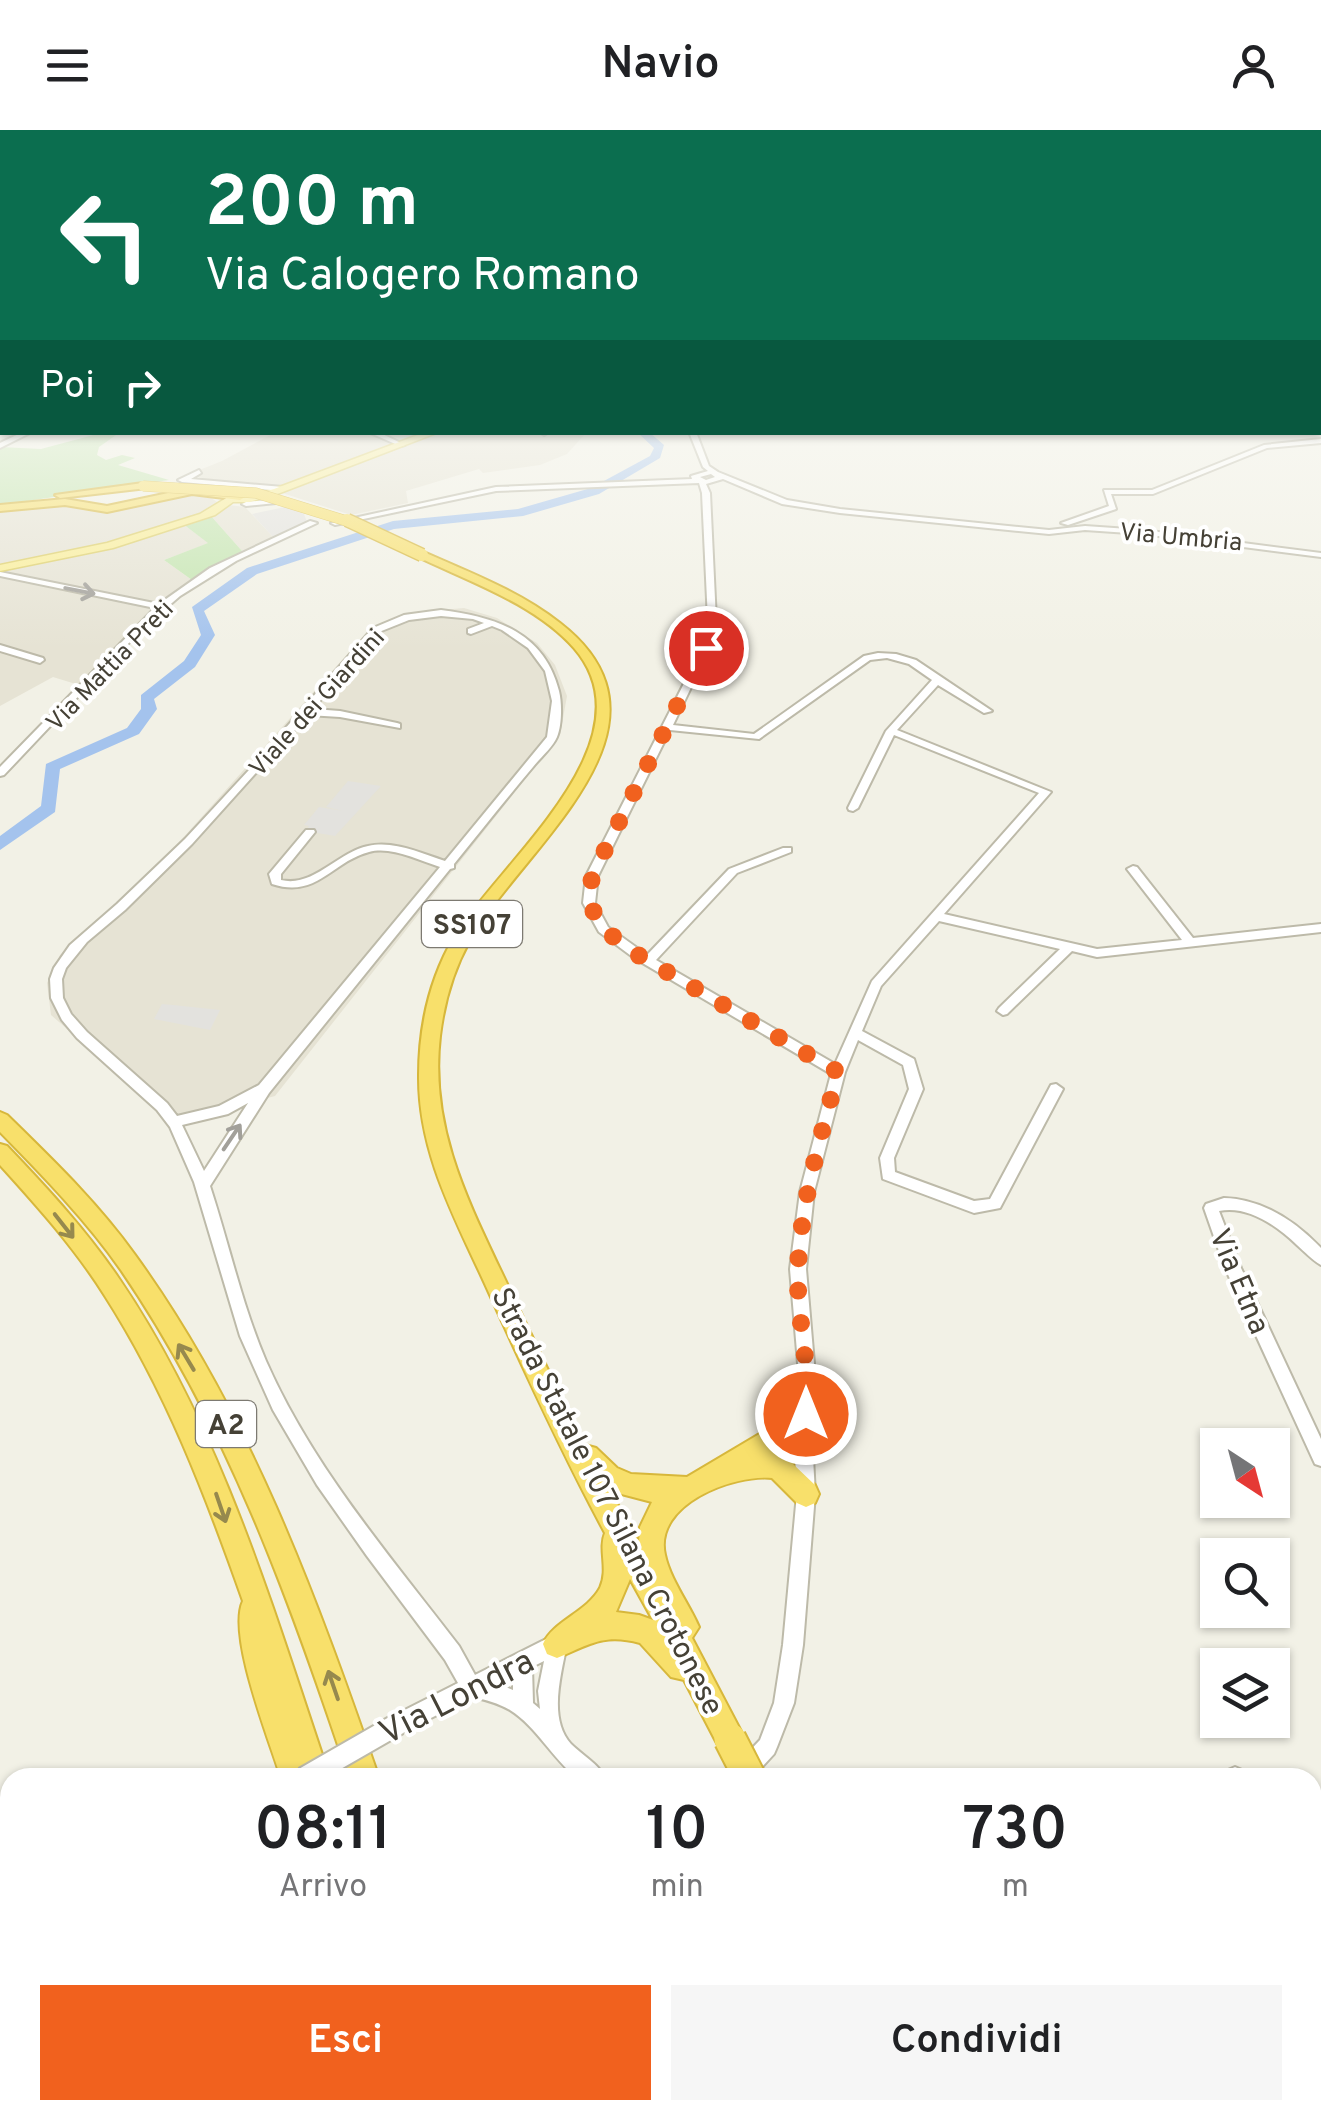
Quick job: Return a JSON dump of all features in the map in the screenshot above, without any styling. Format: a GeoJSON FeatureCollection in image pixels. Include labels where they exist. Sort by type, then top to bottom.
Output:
{"type":"FeatureCollection","features":[{"type":"Feature","properties":{"kind":"highway"},"geometry":{"type":"LineString","coordinates":[[87,506],[89,499],[100,494],[143,486]]}},
{"type":"Feature","properties":{"kind":"highway","name":"Strada Statale 107 Silana Crotonese"},"geometry":{"type":"LineString","coordinates":[[0,508],[143,486],[235,488],[286,496],[325,508],[526,606],[559,628],[588,658],[602,687],[604,724],[590,768],[471,926],[446,971],[429,1036],[428,1085],[435,1140],[549,1400],[745,1768]]}},
{"type":"Feature","properties":{"kind":"highway"},"geometry":{"type":"LineString","coordinates":[[0,508],[51,502],[106,509],[180,492],[217,492],[240,501]]}},
{"type":"Feature","properties":{"kind":"highway","name":"A2"},"geometry":{"type":"LineString","coordinates":[[0,1120],[51,1170],[111,1242],[157,1308],[225,1423],[311,1623],[361,1768]]}},
{"type":"Feature","properties":{"kind":"highway","name":"A2"},"geometry":{"type":"LineString","coordinates":[[0,1152],[88,1256],[133,1324],[198,1442],[312,1768]]}},
{"type":"Feature","properties":{"kind":"highway"},"geometry":{"type":"LineString","coordinates":[[722,1473],[784,1456],[808,1388]]}},
{"type":"Feature","properties":{"kind":"highway"},"geometry":{"type":"LineString","coordinates":[[549,1400],[589,1460],[610,1481],[633,1491],[692,1488]]}},
{"type":"Feature","properties":{"kind":"highway"},"geometry":{"type":"LineString","coordinates":[[712,1703],[708,1676],[651,1555],[653,1528],[662,1506],[790,1438]]}},
{"type":"Feature","properties":{"kind":"highway"},"geometry":{"type":"LineString","coordinates":[[756,1464],[778,1466],[806,1494]]}},
{"type":"Feature","properties":{"kind":"highway"},"geometry":{"type":"LineString","coordinates":[[557,1644],[607,1607],[622,1561],[587,1473]]}},
{"type":"Feature","properties":{"kind":"highway"},"geometry":{"type":"LineString","coordinates":[[250,1584],[253,1640],[293,1768]]}},
{"type":"Feature","properties":{"kind":"highway"},"geometry":{"type":"LineString","coordinates":[[582,1629],[631,1623],[656,1634],[730,1739]]}},
{"type":"Feature","properties":{"kind":"main road"},"geometry":{"type":"LineString","coordinates":[[0,571],[108,546],[240,501],[276,494],[354,464]]}},
{"type":"Feature","properties":{"kind":"street"},"geometry":{"type":"LineString","coordinates":[[701,464],[712,621],[706,648],[592,876],[589,903],[603,929],[648,961],[838,1072]]}},
{"type":"Feature","properties":{"kind":"street"},"geometry":{"type":"LineString","coordinates":[[706,464],[715,477]]}},
{"type":"Feature","properties":{"kind":"street"},"geometry":{"type":"LineString","coordinates":[[334,520],[472,492],[715,477],[738,481],[791,504],[1041,531],[1109,510],[1114,504],[1107,492],[1153,492],[1222,464]]}},
{"type":"Feature","properties":{"kind":"street"},"geometry":{"type":"LineString","coordinates":[[199,472],[182,480],[276,494],[324,526]]}},
{"type":"Feature","properties":{"kind":"street"},"geometry":{"type":"LineString","coordinates":[[700,480],[715,477]]}},
{"type":"Feature","properties":{"kind":"street","name":"Via Mattia Preti"},"geometry":{"type":"LineString","coordinates":[[0,773],[54,722],[161,607],[222,566],[312,519],[334,520]]}},
{"type":"Feature","properties":{"kind":"street","name":"Via Mattia Preti"},"geometry":{"type":"LineString","coordinates":[[278,539],[334,520]]}},
{"type":"Feature","properties":{"kind":"street","name":"Via Umbria"},"geometry":{"type":"LineString","coordinates":[[1041,531],[1084,528],[1143,532],[1321,555]]}},
{"type":"Feature","properties":{"kind":"street"},"geometry":{"type":"LineString","coordinates":[[0,571],[161,607]]}},
{"type":"Feature","properties":{"kind":"street","name":"Viale dei Giardini"},"geometry":{"type":"LineString","coordinates":[[202,1186],[264,1089],[552,737],[559,716],[560,692],[550,669],[532,647],[493,623],[450,610],[394,620],[376,630],[164,868],[67,954],[56,976],[54,1000],[68,1024],[148,1088],[174,1122],[202,1186],[258,1363],[304,1455],[471,1686]]}},
{"type":"Feature","properties":{"kind":"street"},"geometry":{"type":"LineString","coordinates":[[471,631],[493,623]]}},
{"type":"Feature","properties":{"kind":"street"},"geometry":{"type":"LineString","coordinates":[[0,648],[40,660]]}},
{"type":"Feature","properties":{"kind":"street"},"geometry":{"type":"LineString","coordinates":[[668,726],[756,738],[867,658],[884,654],[916,662],[987,711]]}},
{"type":"Feature","properties":{"kind":"street"},"geometry":{"type":"LineString","coordinates":[[854,808],[891,731],[937,680]]}},
{"type":"Feature","properties":{"kind":"street"},"geometry":{"type":"LineString","coordinates":[[304,712],[356,714],[365,721],[397,726]]}},
{"type":"Feature","properties":{"kind":"street"},"geometry":{"type":"LineString","coordinates":[[808,1388],[798,1268],[807,1192],[838,1072],[876,984],[1046,792],[891,731]]}},
{"type":"Feature","properties":{"kind":"street"},"geometry":{"type":"LineString","coordinates":[[310,832],[274,874],[276,882],[284,887],[300,884],[350,854],[372,847],[450,866]]}},
{"type":"Feature","properties":{"kind":"street"},"geometry":{"type":"LineString","coordinates":[[648,961],[733,872],[787,850]]}},
{"type":"Feature","properties":{"kind":"street"},"geometry":{"type":"LineString","coordinates":[[1133,869],[1190,942]]}},
{"type":"Feature","properties":{"kind":"street"},"geometry":{"type":"LineString","coordinates":[[934,916],[1097,953],[1321,928]]}},
{"type":"Feature","properties":{"kind":"street"},"geometry":{"type":"LineString","coordinates":[[1004,1011],[1067,948]]}},
{"type":"Feature","properties":{"kind":"street"},"geometry":{"type":"LineString","coordinates":[[855,1033],[909,1062],[916,1089],[888,1158],[888,1175],[974,1206],[994,1204],[1056,1089]]}},
{"type":"Feature","properties":{"kind":"street","name":"Viale dei Giardini"},"geometry":{"type":"LineString","coordinates":[[174,1122],[223,1110],[264,1089]]}},
{"type":"Feature","properties":{"kind":"street","name":"Via Etna"},"geometry":{"type":"LineString","coordinates":[[1317,1253],[1245,1206],[1223,1202],[1211,1208],[1233,1268],[1321,1458]]}},
{"type":"Feature","properties":{"kind":"street"},"geometry":{"type":"LineString","coordinates":[[747,1768],[767,1747],[784,1704],[806,1494],[790,1438]]}},
{"type":"Feature","properties":{"kind":"street"},"geometry":{"type":"LineString","coordinates":[[552,1731],[548,1691],[557,1644]]}},
{"type":"Feature","properties":{"kind":"street","name":"Via Londra"},"geometry":{"type":"LineString","coordinates":[[321,1768],[398,1724],[557,1644]]}},
{"type":"Feature","properties":{"kind":"street"},"geometry":{"type":"LineString","coordinates":[[522,1662],[523,1705]]}},
{"type":"Feature","properties":{"kind":"street"},"geometry":{"type":"LineString","coordinates":[[522,1662],[548,1691]]}},
{"type":"Feature","properties":{"kind":"street"},"geometry":{"type":"LineString","coordinates":[[471,1686],[494,1690],[523,1705],[552,1731],[580,1768]]}},
{"type":"Feature","properties":{"kind":"shaded area"},"geometry":{"type":"Polygon","coordinates":[[[215,464],[543,464],[483,473],[479,469],[406,491],[408,503],[351,515],[279,492],[181,484],[177,479],[215,464]]]}},
{"type":"Feature","properties":{"kind":"shaded area"},"geometry":{"type":"Polygon","coordinates":[[[204,493],[220,504],[245,507],[274,538],[242,551],[211,516],[184,525],[209,543],[164,560],[192,580],[159,605],[79,685],[53,677],[0,706],[0,512],[72,503],[106,512],[177,494],[204,493]]]}},
{"type":"Feature","properties":{"kind":"shaded area"},"geometry":{"type":"Polygon","coordinates":[[[285,507],[304,514],[307,522],[274,538],[252,514],[285,507]]]}},
{"type":"Feature","properties":{"kind":"shaded area"},"geometry":{"type":"Polygon","coordinates":[[[464,608],[497,618],[537,643],[555,665],[567,696],[560,735],[275,1096],[174,1122],[51,1015],[47,983],[60,955],[165,858],[367,632],[405,613],[464,608]]]}},
{"type":"Feature","properties":{"kind":"shaded area"},"geometry":{"type":"Polygon","coordinates":[[[348,781],[381,786],[335,836],[306,831],[309,826],[304,825],[319,807],[343,811],[326,807],[348,781]]]}},
{"type":"Feature","properties":{"kind":"shaded area"},"geometry":{"type":"Polygon","coordinates":[[[162,1004],[220,1010],[210,1030],[154,1019],[162,1004]]]}},
{"type":"Feature","properties":{"kind":"green space"},"geometry":{"type":"Polygon","coordinates":[[[0,464],[121,464],[118,465],[169,480],[0,505],[0,464]]]}},
{"type":"Feature","properties":{"kind":"green space"},"geometry":{"type":"Polygon","coordinates":[[[211,516],[242,551],[192,580],[164,560],[208,543],[183,524],[211,516]]]}},
{"type":"Feature","properties":{"kind":"waterway"},"geometry":{"type":"LineString","coordinates":[[0,845],[49,808],[52,767],[133,731],[149,709],[146,698],[190,664],[208,635],[197,610],[252,571],[393,525],[519,513],[595,491],[644,464]]}},
{"type":"Feature","properties":{"kind":"route"},"geometry":{"type":"LineString","coordinates":[[706,648],[592,876],[589,903],[603,929],[638,955],[838,1072],[807,1192],[798,1268],[808,1388],[806,1414]]}}]}
